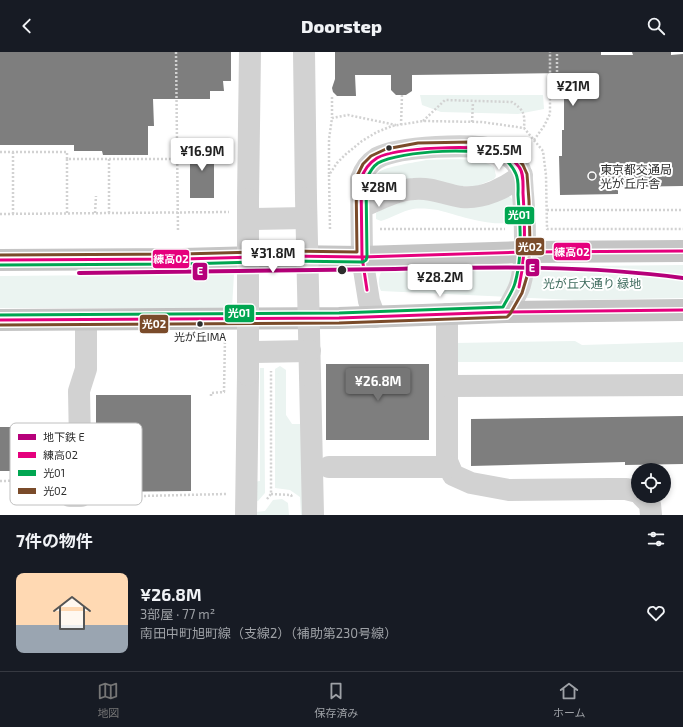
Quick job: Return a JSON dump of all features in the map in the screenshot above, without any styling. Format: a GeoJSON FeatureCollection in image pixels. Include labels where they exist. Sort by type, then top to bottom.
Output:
{"type":"FeatureCollection","features":[{"type":"Feature","properties":{"kind":"main road"},"geometry":{"type":"LineString","coordinates":[[0,260],[183,259],[287,256],[362,257],[524,252],[683,251]]}},
{"type":"Feature","properties":{"kind":"main road"},"geometry":{"type":"LineString","coordinates":[[0,320],[336,318],[506,312],[683,310]]}},
{"type":"Feature","properties":{"kind":"street"},"geometry":{"type":"LineString","coordinates":[[246,505],[248,352],[243,210],[250,52]]}},
{"type":"Feature","properties":{"kind":"street"},"geometry":{"type":"LineString","coordinates":[[304,52],[313,210],[310,351],[313,515]]}},
{"type":"Feature","properties":{"kind":"street"},"geometry":{"type":"LineString","coordinates":[[374,317],[369,301],[362,257],[361,179],[363,173],[367,166],[377,158],[390,153],[434,148],[485,148],[499,150],[511,158],[520,168],[522,175],[524,211],[524,252],[520,285],[506,312]]}},
{"type":"Feature","properties":{"kind":"street"},"geometry":{"type":"LineString","coordinates":[[362,207],[391,194],[413,189],[433,189],[462,197],[482,195],[503,188],[514,182],[522,175]]}},
{"type":"Feature","properties":{"kind":"street"},"geometry":{"type":"LineString","coordinates":[[243,210],[313,210]]}},
{"type":"Feature","properties":{"kind":"street"},"geometry":{"type":"LineString","coordinates":[[447,314],[447,461],[453,474],[472,482],[509,490],[626,489],[631,490]]}},
{"type":"Feature","properties":{"kind":"street"},"geometry":{"type":"LineString","coordinates":[[80,423],[79,392],[86,369],[86,320]]}},
{"type":"Feature","properties":{"kind":"street"},"geometry":{"type":"LineString","coordinates":[[248,352],[310,351]]}},
{"type":"Feature","properties":{"kind":"street"},"geometry":{"type":"LineString","coordinates":[[447,386],[683,385]]}},
{"type":"Feature","properties":{"kind":"street"},"geometry":{"type":"LineString","coordinates":[[329,467],[449,467]]}},
{"type":"Feature","properties":{"kind":"street"},"geometry":{"type":"LineString","coordinates":[[649,503],[651,515]]}},
{"type":"Feature","properties":{"kind":"path"},"geometry":{"type":"LineString","coordinates":[[176,52],[178,232]]}},
{"type":"Feature","properties":{"kind":"path"},"geometry":{"type":"LineString","coordinates":[[534,140],[550,114],[550,52]]}},
{"type":"Feature","properties":{"kind":"path"},"geometry":{"type":"LineString","coordinates":[[550,93],[557,93],[557,52]]}},
{"type":"Feature","properties":{"kind":"path"},"geometry":{"type":"LineString","coordinates":[[332,118],[348,115],[400,125],[402,95]]}},
{"type":"Feature","properties":{"kind":"path"},"geometry":{"type":"LineString","coordinates":[[329,174],[329,139],[332,118],[332,97]]}},
{"type":"Feature","properties":{"kind":"path"},"geometry":{"type":"LineString","coordinates":[[423,121],[445,100],[512,102],[521,108],[524,119],[524,128]]}},
{"type":"Feature","properties":{"kind":"path"},"geometry":{"type":"LineString","coordinates":[[472,122],[473,102]]}},
{"type":"Feature","properties":{"kind":"path"},"geometry":{"type":"LineString","coordinates":[[0,152],[67,152],[67,213]]}},
{"type":"Feature","properties":{"kind":"path"},"geometry":{"type":"LineString","coordinates":[[13,152],[13,214]]}},
{"type":"Feature","properties":{"kind":"path"},"geometry":{"type":"LineString","coordinates":[[67,159],[177,158]]}},
{"type":"Feature","properties":{"kind":"path"},"geometry":{"type":"LineString","coordinates":[[109,159],[109,213]]}},
{"type":"Feature","properties":{"kind":"path"},"geometry":{"type":"LineString","coordinates":[[95,213],[96,196]]}},
{"type":"Feature","properties":{"kind":"path"},"geometry":{"type":"LineString","coordinates":[[0,214],[178,213],[243,210]]}},
{"type":"Feature","properties":{"kind":"path"},"geometry":{"type":"LineString","coordinates":[[313,210],[330,212]]}},
{"type":"Feature","properties":{"kind":"path"},"geometry":{"type":"LineString","coordinates":[[547,210],[683,210]]}},
{"type":"Feature","properties":{"kind":"path"},"geometry":{"type":"LineString","coordinates":[[380,229],[510,229]]}},
{"type":"Feature","properties":{"kind":"path"},"geometry":{"type":"LineString","coordinates":[[211,396],[211,393],[224,392],[225,337]]}},
{"type":"Feature","properties":{"kind":"path"},"geometry":{"type":"LineString","coordinates":[[271,368],[271,494],[291,495],[295,502]]}},
{"type":"Feature","properties":{"kind":"path"},"geometry":{"type":"LineString","coordinates":[[0,481],[10,482]]}},
{"type":"Feature","properties":{"kind":"path"},"geometry":{"type":"LineString","coordinates":[[142,497],[246,505]]}},
{"type":"Feature","properties":{"kind":"green space"},"geometry":{"type":"Polygon","coordinates":[[[420,95],[543,95],[544,109],[518,114],[441,112],[422,105],[420,95]]]}},
{"type":"Feature","properties":{"kind":"green space"},"geometry":{"type":"Polygon","coordinates":[[[461,159],[479,161],[494,167],[496,176],[494,179],[477,186],[379,191],[376,182],[379,172],[382,170],[426,160],[461,159]]]}},
{"type":"Feature","properties":{"kind":"green space"},"geometry":{"type":"Polygon","coordinates":[[[509,196],[515,202],[516,218],[510,222],[490,223],[438,210],[422,209],[409,210],[381,221],[376,219],[376,213],[389,206],[404,202],[440,197],[509,196]]]}},
{"type":"Feature","properties":{"kind":"green space","name":"光が丘大通り 緑地"},"geometry":{"type":"Polygon","coordinates":[[[683,265],[683,298],[575,300],[381,291],[379,282],[383,268],[683,265]]]}},
{"type":"Feature","properties":{"kind":"green space"},"geometry":{"type":"Polygon","coordinates":[[[234,274],[232,308],[0,308],[0,276],[234,274]]]}},
{"type":"Feature","properties":{"kind":"green space"},"geometry":{"type":"Polygon","coordinates":[[[575,341],[582,345],[683,342],[683,362],[455,362],[455,343],[575,341]]]}},
{"type":"Feature","properties":{"kind":"green space"},"geometry":{"type":"Polygon","coordinates":[[[280,366],[286,370],[286,415],[292,424],[300,424],[304,431],[307,515],[301,515],[300,497],[290,490],[275,488],[275,369],[280,366]]]}},
{"type":"Feature","properties":{"kind":"green space"},"geometry":{"type":"Polygon","coordinates":[[[260,368],[264,368],[265,493],[258,501],[253,499],[253,482],[260,481],[260,368]]]}},
{"type":"Feature","properties":{"kind":"green space"},"geometry":{"type":"Polygon","coordinates":[[[282,499],[288,503],[289,515],[255,515],[256,512],[265,511],[273,500],[282,499]]]}},
{"type":"Feature","properties":{"kind":"building"},"geometry":{"type":"Polygon","coordinates":[[[0,52],[231,52],[231,81],[223,81],[224,91],[210,91],[210,99],[153,99],[154,126],[148,126],[148,155],[103,155],[102,151],[74,151],[74,145],[0,145],[0,52]]]}},
{"type":"Feature","properties":{"kind":"building"},"geometry":{"type":"Polygon","coordinates":[[[335,52],[601,52],[601,55],[633,55],[632,52],[671,52],[671,55],[683,54],[683,186],[618,187],[618,194],[560,195],[559,156],[562,156],[562,130],[564,130],[564,73],[412,75],[412,91],[406,95],[396,95],[391,90],[391,75],[355,75],[356,96],[337,96],[333,92],[332,88],[335,79],[335,52]]]}},
{"type":"Feature","properties":{"kind":"building"},"geometry":{"type":"Polygon","coordinates":[[[214,146],[214,198],[190,198],[190,147],[214,146]]]}},
{"type":"Feature","properties":{"kind":"building"},"geometry":{"type":"Polygon","coordinates":[[[326,364],[429,364],[429,440],[326,440],[326,364]]]}},
{"type":"Feature","properties":{"kind":"building"},"geometry":{"type":"Polygon","coordinates":[[[96,395],[191,395],[191,491],[142,492],[142,423],[96,423],[96,395]]]}},
{"type":"Feature","properties":{"kind":"building"},"geometry":{"type":"Polygon","coordinates":[[[683,416],[683,464],[631,463],[631,465],[625,465],[625,462],[471,466],[471,419],[683,416]]]}},
{"type":"Feature","properties":{"kind":"building"},"geometry":{"type":"Polygon","coordinates":[[[0,427],[10,427],[10,471],[0,471],[0,427]]]}},
{"type":"Feature","properties":{"kind":"metro line","name":"E"},"geometry":{"type":"LineString","coordinates":[[79,273],[539,268],[611,271],[683,278]]}},
{"type":"Feature","properties":{"kind":"transit line","name":"光02"},"geometry":{"type":"LineString","coordinates":[[0,255],[183,254],[287,251],[357,252],[356,178],[363,164],[371,156],[386,149],[418,143],[472,142],[500,145],[513,153],[523,165],[527,174],[530,245],[528,273],[522,293],[507,317],[339,323],[0,325]]}},
{"type":"Feature","properties":{"kind":"transit line","name":"練高02"},"geometry":{"type":"LineString","coordinates":[[367,290],[362,257],[361,179],[365,170],[374,160],[387,154],[401,151],[436,148],[472,148],[500,152],[512,159],[521,170],[523,179],[524,240],[523,264],[519,287]]}},
{"type":"Feature","properties":{"kind":"transit line","name":"光01"},"geometry":{"type":"LineString","coordinates":[[0,265],[183,264],[287,261],[363,262],[367,257],[366,180],[371,170],[378,163],[404,155],[422,153],[442,151],[481,152],[496,155],[506,160],[514,170],[518,179],[520,250],[518,272],[514,286],[503,307],[339,313],[0,315]]}},
{"type":"Feature","properties":{"kind":"transit line","name":"練高02"},"geometry":{"type":"LineString","coordinates":[[0,260],[183,259],[287,256],[362,257],[524,252],[683,251]]}},
{"type":"Feature","properties":{"kind":"transit line","name":"練高02"},"geometry":{"type":"LineString","coordinates":[[0,320],[339,318],[506,312],[683,310]]}},
{"type":"Feature","properties":{"kind":"place","name":"東京都交通局 光が丘庁舎"},"geometry":{"type":"Point","coordinates":[592,176]}},
{"type":"Feature","properties":{"kind":"place","name":"光が丘IMA"},"geometry":{"type":"Point","coordinates":[200,324]}}]}
